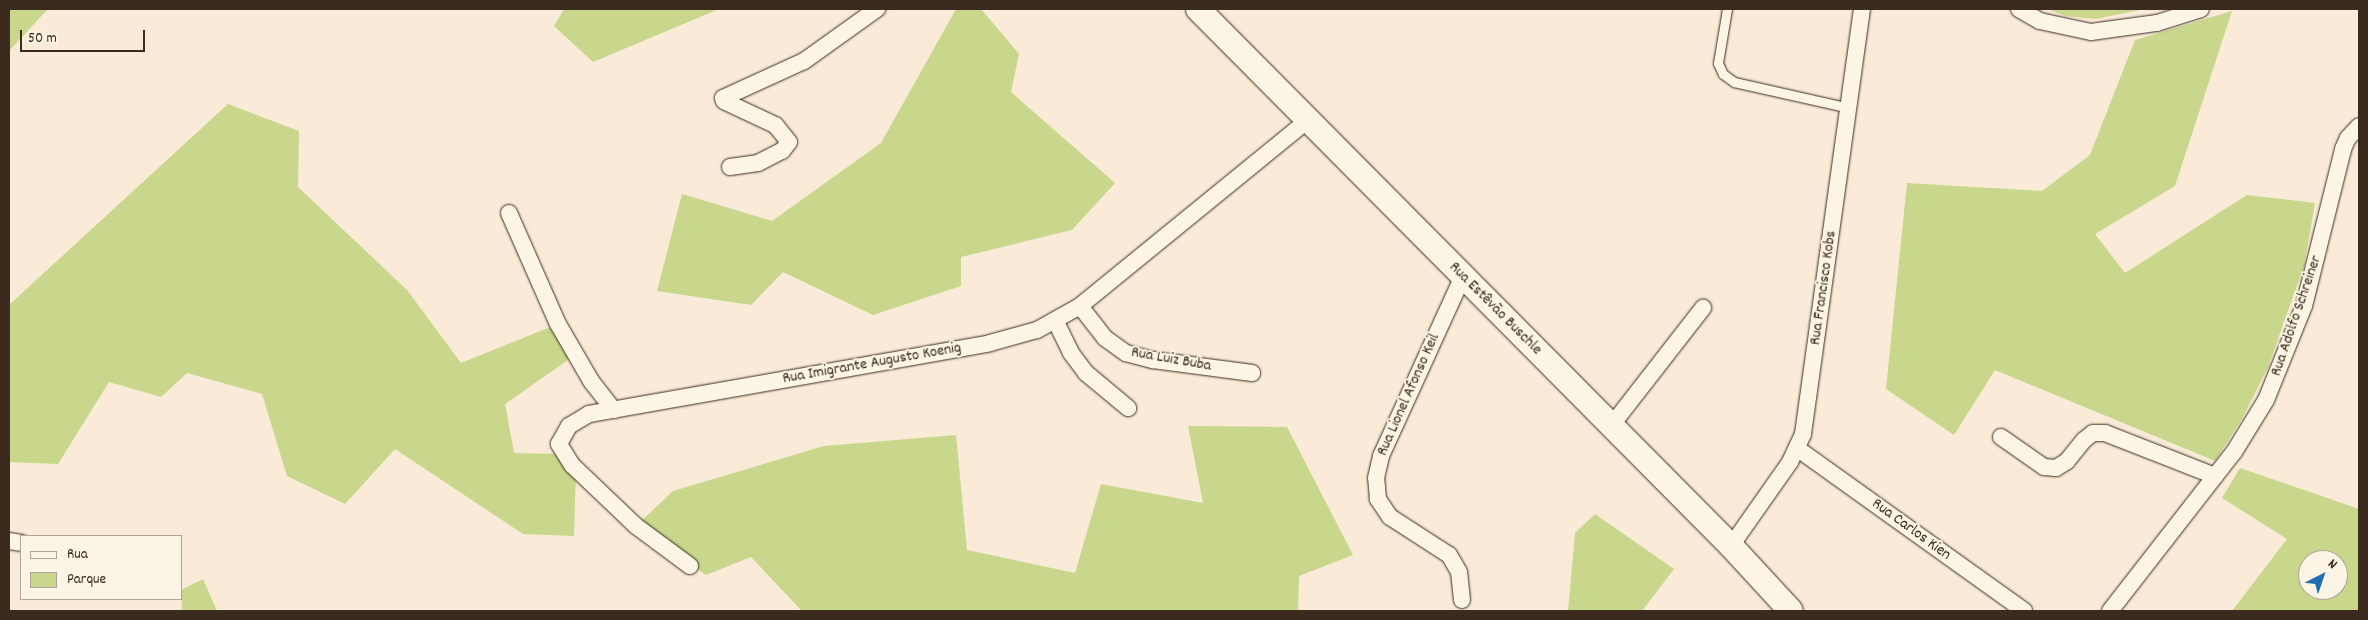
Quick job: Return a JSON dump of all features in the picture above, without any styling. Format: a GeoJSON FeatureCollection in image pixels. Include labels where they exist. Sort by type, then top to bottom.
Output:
{"type":"FeatureCollection","features":[{"type":"Feature","properties":{"kind":"street"},"geometry":{"type":"LineString","coordinates":[[730,167],[758,163],[782,151],[789,142],[776,125],[724,101],[723,98],[797,65],[877,9]]}},
{"type":"Feature","properties":{"kind":"street","name":"Rua Estêvão Buschle"},"geometry":{"type":"LineString","coordinates":[[1198,9],[1731,546],[1791,611]]}},
{"type":"Feature","properties":{"kind":"street","name":"Rua Francisco Kobs"},"geometry":{"type":"LineString","coordinates":[[1731,546],[1798,449],[1807,417],[1862,9]]}},
{"type":"Feature","properties":{"kind":"street"},"geometry":{"type":"LineString","coordinates":[[2019,9],[2040,22],[2091,32],[2157,24],[2201,9]]}},
{"type":"Feature","properties":{"kind":"street","name":"Rua Imigrante Augusto Koenig"},"geometry":{"type":"LineString","coordinates":[[690,566],[594,489],[563,454],[559,444],[569,426],[589,414],[990,343],[1056,322],[1080,306],[1308,120]]}},
{"type":"Feature","properties":{"kind":"street","name":"Rua Adolfo Schreiner"},"geometry":{"type":"LineString","coordinates":[[2110,611],[2215,476],[2251,425],[2284,357],[2314,270],[2343,149],[2348,138],[2359,126]]}},
{"type":"Feature","properties":{"kind":"street"},"geometry":{"type":"LineString","coordinates":[[510,214],[558,324],[591,380],[614,410]]}},
{"type":"Feature","properties":{"kind":"street","name":"Rua Lionel Afonso Keil"},"geometry":{"type":"LineString","coordinates":[[1462,276],[1381,456],[1376,478],[1378,499],[1390,517],[1449,555],[1459,572],[1462,600]]}},
{"type":"Feature","properties":{"kind":"street","name":"Rua Luiz Buba"},"geometry":{"type":"LineString","coordinates":[[1080,306],[1105,338],[1126,352],[1153,360],[1252,373]]}},
{"type":"Feature","properties":{"kind":"street"},"geometry":{"type":"LineString","coordinates":[[1611,426],[1703,308]]}},
{"type":"Feature","properties":{"kind":"street"},"geometry":{"type":"LineString","coordinates":[[1056,322],[1071,353],[1086,373],[1128,408]]}},
{"type":"Feature","properties":{"kind":"street"},"geometry":{"type":"LineString","coordinates":[[2001,437],[2044,467],[2056,468],[2067,461],[2084,440],[2093,433],[2105,433],[2215,476]]}},
{"type":"Feature","properties":{"kind":"street","name":"Rua Carlos Kien"},"geometry":{"type":"LineString","coordinates":[[1798,449],[2024,611]]}},
{"type":"Feature","properties":{"kind":"lane"},"geometry":{"type":"LineString","coordinates":[[1727,9],[1718,63],[1723,74],[1734,82],[1848,108]]}},
{"type":"Feature","properties":{"kind":"green space"},"geometry":{"type":"Polygon","coordinates":[[[9,9],[48,9],[9,51],[9,9]]]}},
{"type":"Feature","properties":{"kind":"green space"},"geometry":{"type":"Polygon","coordinates":[[[564,9],[719,9],[593,62],[554,26],[564,9]]]}},
{"type":"Feature","properties":{"kind":"green space"},"geometry":{"type":"Polygon","coordinates":[[[956,9],[981,9],[1019,54],[1011,92],[1115,183],[1072,230],[961,257],[961,286],[873,315],[783,272],[751,305],[657,291],[682,194],[772,221],[881,143],[956,9]]]}},
{"type":"Feature","properties":{"kind":"green space"},"geometry":{"type":"Polygon","coordinates":[[[2047,9],[2144,9],[2096,19],[2066,16],[2047,9]]]}},
{"type":"Feature","properties":{"kind":"green space"},"geometry":{"type":"Polygon","coordinates":[[[2232,11],[2175,186],[2095,234],[2125,273],[2247,195],[2315,203],[2304,266],[2268,367],[2242,419],[2215,461],[1995,370],[1954,435],[1886,389],[1907,183],[2042,191],[2090,155],[2135,40],[2232,11]]]}},
{"type":"Feature","properties":{"kind":"green space"},"geometry":{"type":"Polygon","coordinates":[[[228,104],[299,131],[298,187],[407,290],[461,363],[558,324],[575,355],[505,404],[514,453],[563,454],[576,470],[574,536],[523,534],[395,449],[345,504],[287,476],[262,394],[187,373],[161,397],[109,382],[58,464],[9,462],[9,305],[228,104]]]}},
{"type":"Feature","properties":{"kind":"green space"},"geometry":{"type":"Polygon","coordinates":[[[1188,426],[1287,427],[1353,555],[1299,576],[1298,611],[802,611],[751,557],[706,575],[636,526],[673,491],[824,446],[956,435],[967,550],[1075,573],[1101,484],[1203,503],[1188,426]]]}},
{"type":"Feature","properties":{"kind":"green space"},"geometry":{"type":"Polygon","coordinates":[[[2240,468],[2359,509],[2359,611],[2232,611],[2287,539],[2222,498],[2240,468]]]}},
{"type":"Feature","properties":{"kind":"green space"},"geometry":{"type":"Polygon","coordinates":[[[1595,514],[1674,569],[1642,611],[1568,611],[1575,533],[1595,514]]]}},
{"type":"Feature","properties":{"kind":"green space"},"geometry":{"type":"Polygon","coordinates":[[[203,579],[217,611],[182,611],[182,590],[203,579]]]}}]}
